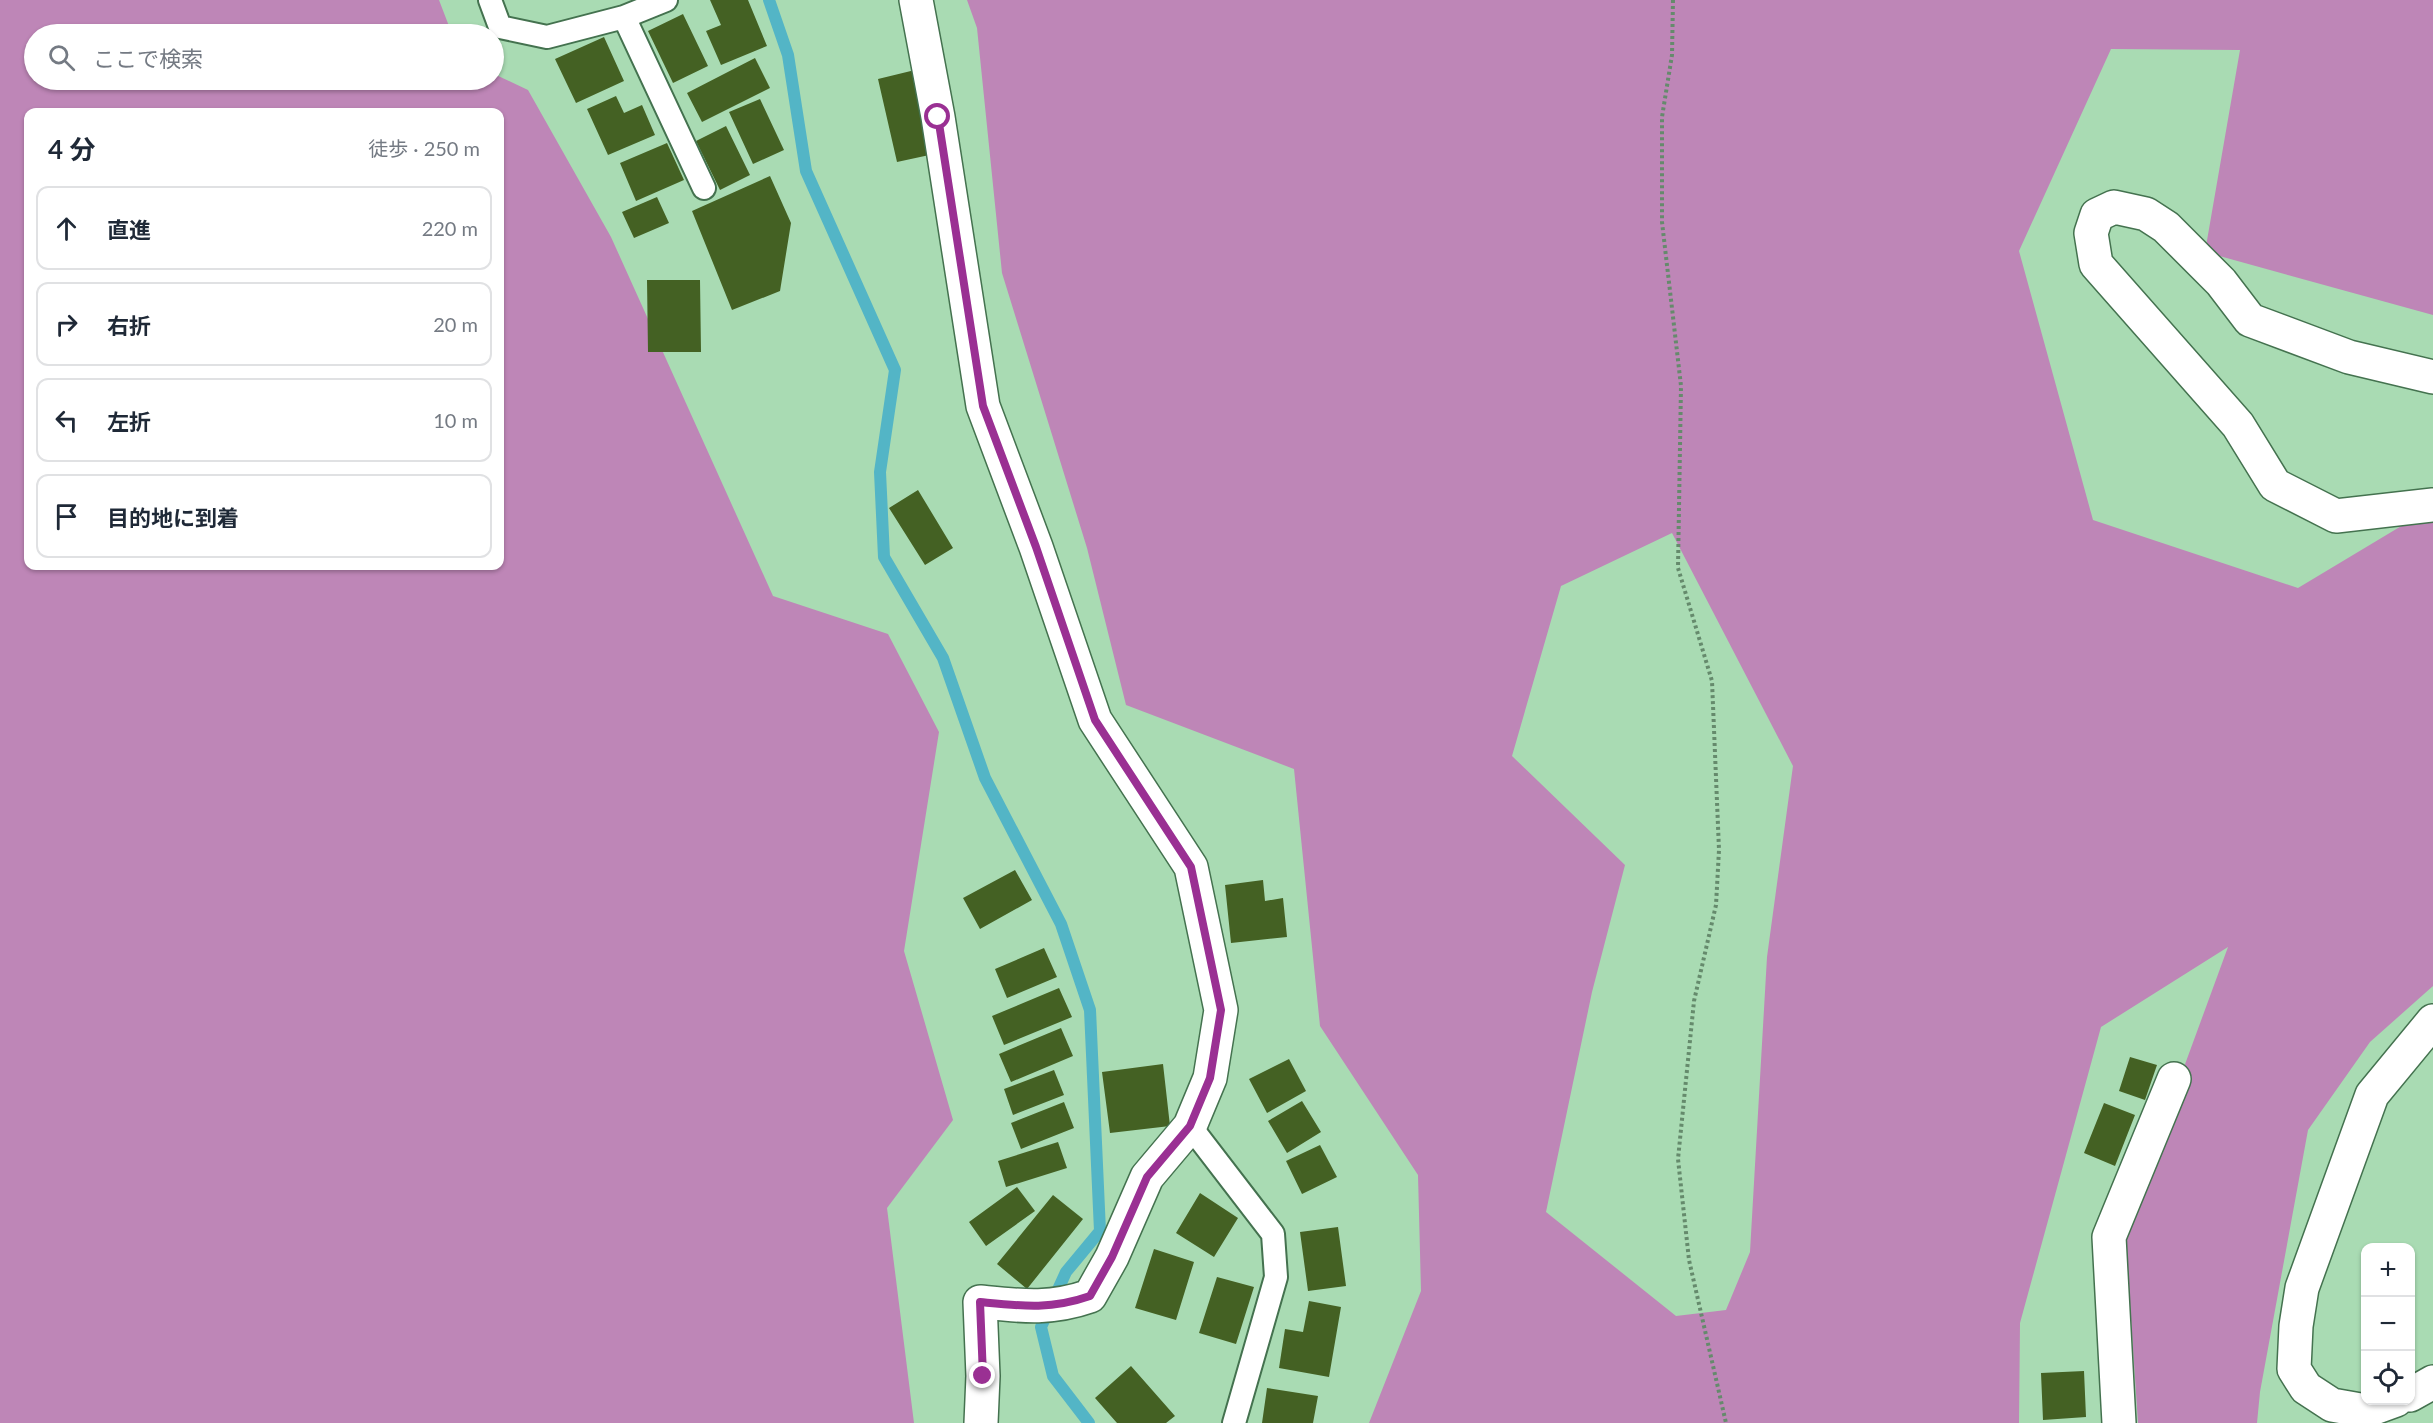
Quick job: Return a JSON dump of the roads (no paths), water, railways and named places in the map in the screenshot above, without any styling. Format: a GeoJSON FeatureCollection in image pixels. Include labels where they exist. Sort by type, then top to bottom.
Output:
{"type":"FeatureCollection","features":[{"type":"Feature","properties":{"kind":"street"},"geometry":{"type":"LineString","coordinates":[[916,0],[983,406],[1036,547],[1095,720],[1191,867],[1221,1010],[1210,1078],[1190,1126],[1147,1177],[1112,1257],[1090,1296],[1051,1306],[980,1302],[983,1376],[981,1423]]}},
{"type":"Feature","properties":{"kind":"street"},"geometry":{"type":"LineString","coordinates":[[2433,377],[2349,357],[2250,321],[2221,282],[2166,227],[2146,214],[2114,207],[2097,215],[2091,233],[2096,264],[2238,425],[2275,485],[2336,516],[2433,505]]}},
{"type":"Feature","properties":{"kind":"street"},"geometry":{"type":"LineString","coordinates":[[2384,1405],[2366,1411],[2332,1405],[2306,1388],[2294,1369],[2296,1326],[2302,1288],[2372,1095],[2433,1021]]}},
{"type":"Feature","properties":{"kind":"street"},"geometry":{"type":"LineString","coordinates":[[2119,1423],[2109,1237],[2174,1078]]}},
{"type":"Feature","properties":{"kind":"street"},"geometry":{"type":"LineString","coordinates":[[2415,1392],[2433,1382]]}},
{"type":"Feature","properties":{"kind":"lane"},"geometry":{"type":"LineString","coordinates":[[490,0],[499,24]]}},
{"type":"Feature","properties":{"kind":"lane"},"geometry":{"type":"LineString","coordinates":[[504,28],[547,37],[624,17],[666,0]]}},
{"type":"Feature","properties":{"kind":"lane"},"geometry":{"type":"LineString","coordinates":[[624,17],[704,188]]}},
{"type":"Feature","properties":{"kind":"lane"},"geometry":{"type":"LineString","coordinates":[[1190,1126],[1273,1234],[1276,1277],[1234,1423]]}},
{"type":"Feature","properties":{"kind":"waterway"},"geometry":{"type":"LineString","coordinates":[[769,0],[788,55],[806,171],[895,370],[880,472],[884,557],[943,658],[985,778],[1061,924],[1090,1010],[1100,1231],[1066,1272],[1041,1327],[1053,1376],[1089,1423]]}}]}
